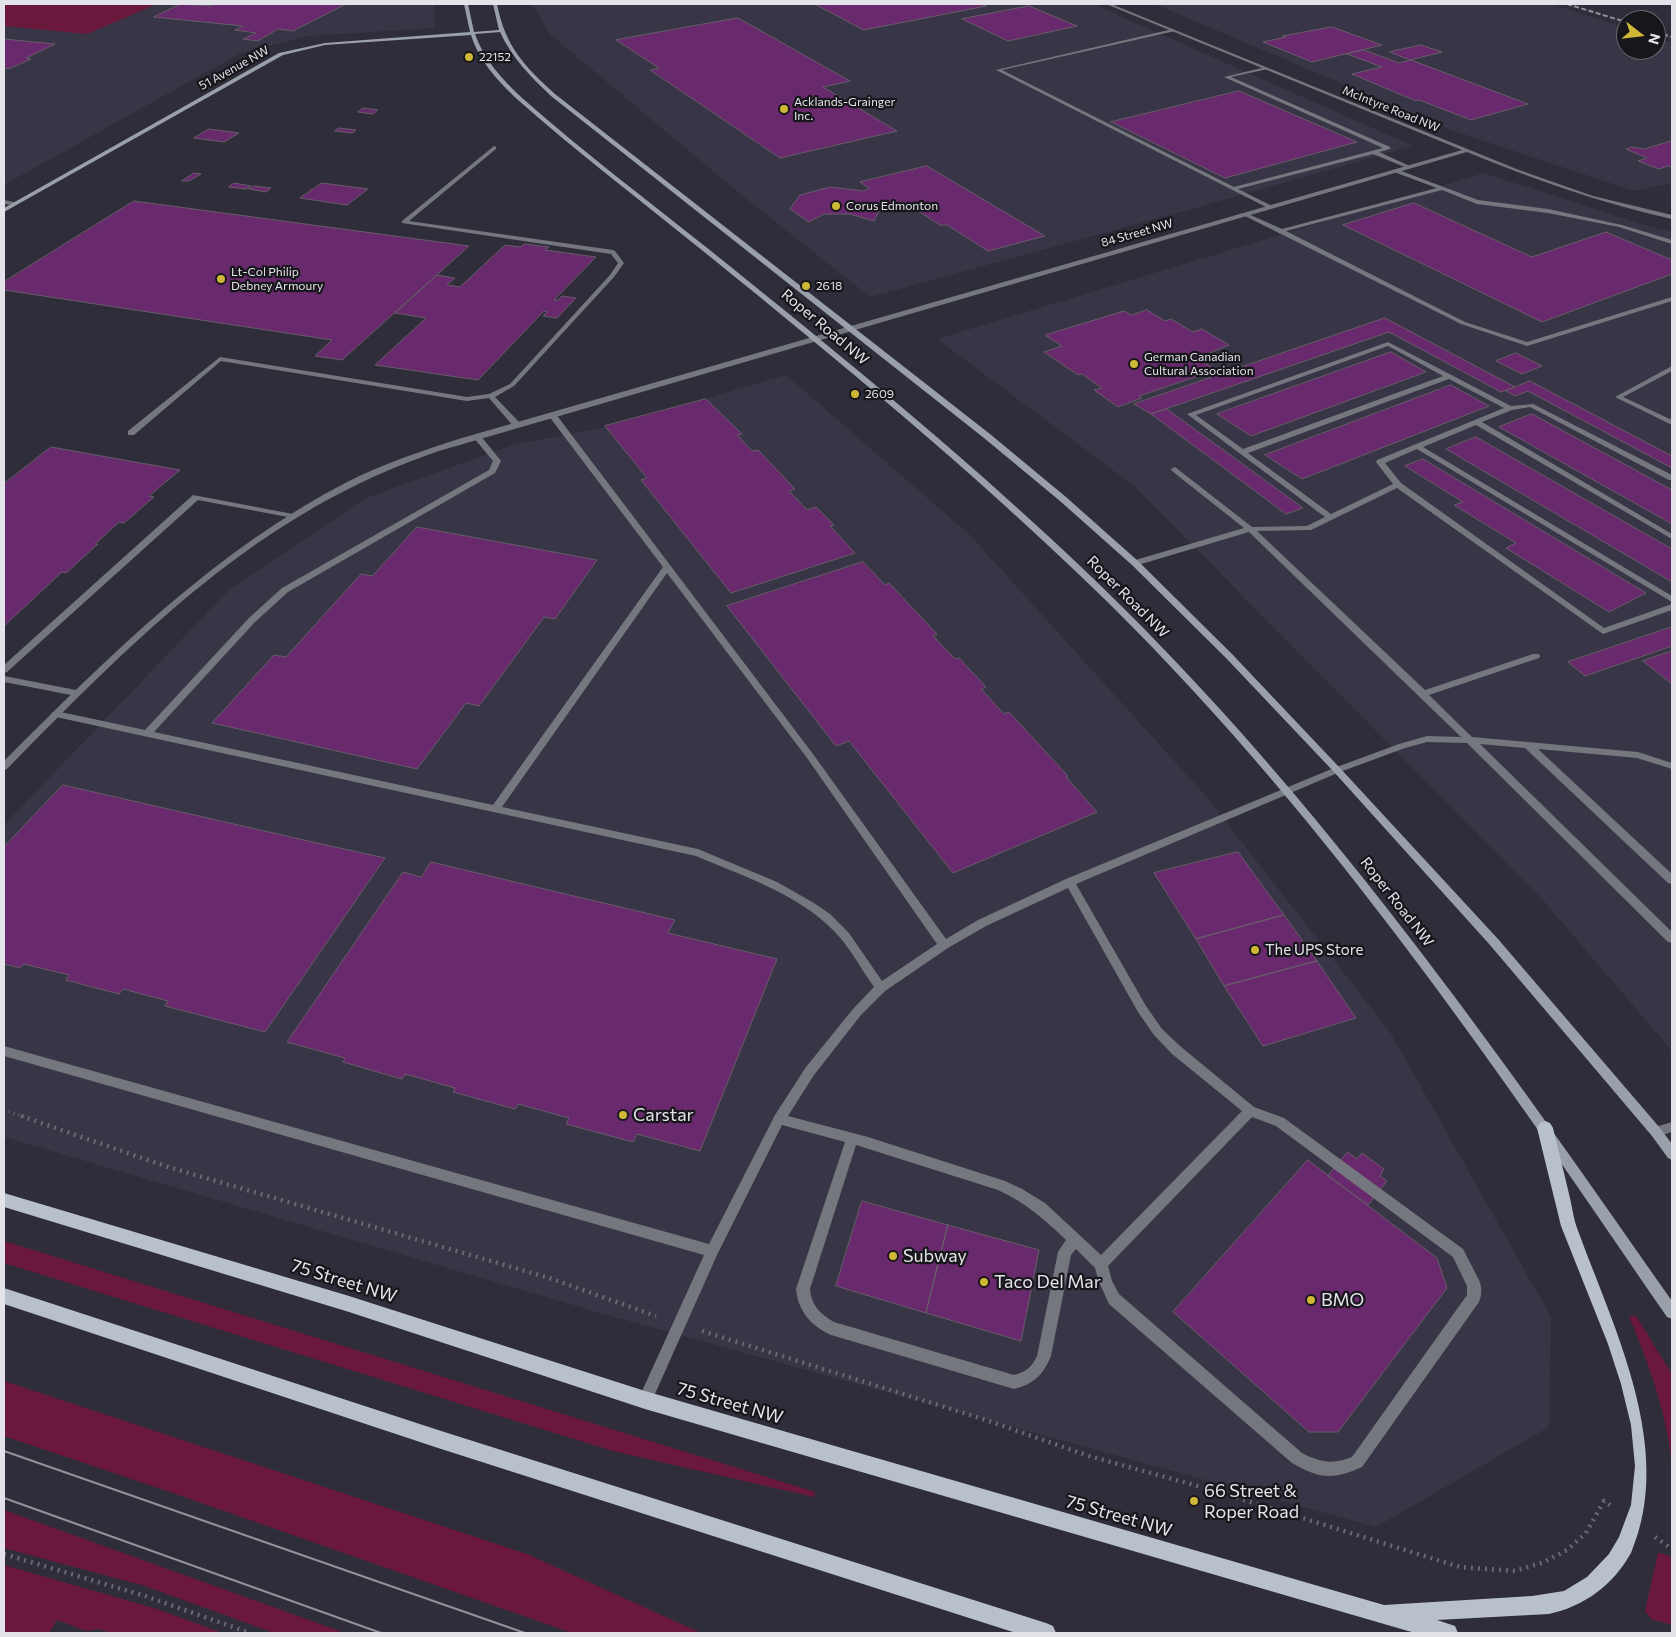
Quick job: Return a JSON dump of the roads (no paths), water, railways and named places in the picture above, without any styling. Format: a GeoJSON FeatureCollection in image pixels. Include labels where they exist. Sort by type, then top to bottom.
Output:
{"type":"FeatureCollection","features":[{"type":"Feature","properties":{"kind":"main road","name":"Roper Road NW"},"geometry":{"type":"LineString","coordinates":[[466,4],[470,33],[488,65],[531,109],[814,338],[944,448],[1080,572],[1168,658],[1240,737],[1386,914],[1545,1128],[1672,1312]]}},
{"type":"Feature","properties":{"kind":"main road","name":"Roper Road NW"},"geometry":{"type":"LineString","coordinates":[[495,4],[501,31],[515,56],[553,95],[994,442],[1063,499],[1135,563],[1229,656],[1337,770],[1494,942],[1656,1132],[1672,1154]]}},
{"type":"Feature","properties":{"kind":"main road","name":"51 Avenue NW"},"geometry":{"type":"LineString","coordinates":[[4,210],[281,54],[325,44],[501,31]]}},
{"type":"Feature","properties":{"kind":"main road"},"geometry":{"type":"LineString","coordinates":[[1378,1614],[1535,1605],[1564,1600],[1592,1587],[1606,1574],[1618,1559],[1636,1524],[1645,1481],[1643,1447],[1634,1402],[1622,1356],[1612,1329],[1569,1229],[1545,1128]]}},
{"type":"Feature","properties":{"kind":"main road","name":"75 Street NW"},"geometry":{"type":"LineString","coordinates":[[4,1200],[349,1304],[645,1400],[1448,1633]]}},
{"type":"Feature","properties":{"kind":"main road"},"geometry":{"type":"LineString","coordinates":[[4,1296],[435,1438],[1046,1633]]}},
{"type":"Feature","properties":{"kind":"street","name":"McIntyre Road NW"},"geometry":{"type":"LineString","coordinates":[[1108,4],[1517,171],[1591,197],[1672,217]]}},
{"type":"Feature","properties":{"kind":"street"},"geometry":{"type":"LineString","coordinates":[[1173,30],[998,70],[1270,207]]}},
{"type":"Feature","properties":{"kind":"street"},"geometry":{"type":"LineString","coordinates":[[1233,188],[1388,148],[1226,77],[1266,68]]}},
{"type":"Feature","properties":{"kind":"street"},"geometry":{"type":"LineString","coordinates":[[131,433],[220,359],[467,399],[491,396],[512,385],[612,276],[621,263],[613,252],[404,222],[494,148]]}},
{"type":"Feature","properties":{"kind":"street","name":"84 Street NW"},"geometry":{"type":"LineString","coordinates":[[4,766],[76,694],[176,600],[218,566],[293,516],[351,484],[387,467],[477,437],[814,338],[1466,151]]}},
{"type":"Feature","properties":{"kind":"street"},"geometry":{"type":"LineString","coordinates":[[1374,152],[1409,167]]}},
{"type":"Feature","properties":{"kind":"street"},"geometry":{"type":"LineString","coordinates":[[1396,171],[1477,202],[1548,211],[1611,224],[1672,242]]}},
{"type":"Feature","properties":{"kind":"street"},"geometry":{"type":"LineString","coordinates":[[1281,231],[1441,189]]}},
{"type":"Feature","properties":{"kind":"street"},"geometry":{"type":"LineString","coordinates":[[4,202],[15,204]]}},
{"type":"Feature","properties":{"kind":"street"},"geometry":{"type":"LineString","coordinates":[[1244,214],[1463,323],[1527,344],[1672,299]]}},
{"type":"Feature","properties":{"kind":"street"},"geometry":{"type":"LineString","coordinates":[[1330,517],[1191,414],[1388,344],[1510,408]]}},
{"type":"Feature","properties":{"kind":"street"},"geometry":{"type":"LineString","coordinates":[[1672,368],[1618,397],[1672,423]]}},
{"type":"Feature","properties":{"kind":"street"},"geometry":{"type":"LineString","coordinates":[[1243,452],[1449,376]]}},
{"type":"Feature","properties":{"kind":"street"},"geometry":{"type":"LineString","coordinates":[[491,396],[517,425]]}},
{"type":"Feature","properties":{"kind":"street"},"geometry":{"type":"LineString","coordinates":[[1672,478],[1531,405],[1510,408],[1380,462],[1398,486],[1603,631],[1672,607]]}},
{"type":"Feature","properties":{"kind":"street"},"geometry":{"type":"LineString","coordinates":[[552,415],[810,756],[944,945]]}},
{"type":"Feature","properties":{"kind":"street"},"geometry":{"type":"LineString","coordinates":[[1476,422],[1672,537]]}},
{"type":"Feature","properties":{"kind":"street"},"geometry":{"type":"LineString","coordinates":[[147,734],[252,620],[285,590],[492,471],[497,461],[477,437]]}},
{"type":"Feature","properties":{"kind":"street"},"geometry":{"type":"LineString","coordinates":[[1418,446],[1672,599]]}},
{"type":"Feature","properties":{"kind":"street"},"geometry":{"type":"LineString","coordinates":[[1175,469],[1250,529],[1423,694],[1672,939]]}},
{"type":"Feature","properties":{"kind":"street"},"geometry":{"type":"LineString","coordinates":[[1135,563],[1250,529],[1308,528],[1398,486]]}},
{"type":"Feature","properties":{"kind":"street"},"geometry":{"type":"LineString","coordinates":[[4,670],[196,497],[293,516]]}},
{"type":"Feature","properties":{"kind":"street"},"geometry":{"type":"LineString","coordinates":[[496,808],[667,567]]}},
{"type":"Feature","properties":{"kind":"street"},"geometry":{"type":"LineString","coordinates":[[1423,694],[1536,656]]}},
{"type":"Feature","properties":{"kind":"street"},"geometry":{"type":"LineString","coordinates":[[4,679],[76,694]]}},
{"type":"Feature","properties":{"kind":"street"},"geometry":{"type":"LineString","coordinates":[[56,714],[698,853],[744,872],[809,904],[839,929],[881,988]]}},
{"type":"Feature","properties":{"kind":"street"},"geometry":{"type":"LineString","coordinates":[[645,1400],[712,1251],[780,1120],[810,1071],[834,1038],[881,988],[944,945],[982,923],[1070,882],[1337,770],[1402,746],[1427,739],[1469,740],[1638,755],[1672,766]]}},
{"type":"Feature","properties":{"kind":"street"},"geometry":{"type":"LineString","coordinates":[[1527,745],[1672,880]]}},
{"type":"Feature","properties":{"kind":"street"},"geometry":{"type":"LineString","coordinates":[[780,1120],[852,1139],[1018,1192],[1040,1207],[1101,1264],[1106,1282],[1114,1299],[1297,1458],[1313,1467],[1328,1471],[1345,1468],[1357,1462],[1474,1297],[1474,1285],[1458,1253],[1280,1122],[1250,1110],[1176,1050],[1158,1032],[1142,1009],[1070,882]]}},
{"type":"Feature","properties":{"kind":"street"},"geometry":{"type":"LineString","coordinates":[[4,1051],[712,1251]]}},
{"type":"Feature","properties":{"kind":"street"},"geometry":{"type":"LineString","coordinates":[[1101,1264],[1250,1110]]}},
{"type":"Feature","properties":{"kind":"street"},"geometry":{"type":"LineString","coordinates":[[1656,1132],[1672,1127]]}},
{"type":"Feature","properties":{"kind":"street"},"geometry":{"type":"LineString","coordinates":[[852,1139],[802,1289],[803,1297],[810,1312],[817,1320],[831,1328],[1014,1382],[1024,1380],[1033,1375],[1040,1367],[1044,1356],[1065,1252],[1075,1240]]}},
{"type":"Feature","properties":{"kind":"tram line"},"geometry":{"type":"LineString","coordinates":[[4,1451],[525,1633]]}},
{"type":"Feature","properties":{"kind":"tram line"},"geometry":{"type":"LineString","coordinates":[[4,1498],[381,1633]]}},
{"type":"Feature","properties":{"kind":"railway"},"geometry":{"type":"LineString","coordinates":[[1567,4],[1616,19]]}},
{"type":"Feature","properties":{"kind":"railway"},"geometry":{"type":"LineString","coordinates":[[1666,35],[1672,37]]}},
{"type":"Feature","properties":{"kind":"place","name":"22152"},"geometry":{"type":"Point","coordinates":[469,57]}},
{"type":"Feature","properties":{"kind":"place","name":"Acklands-Grainger Inc."},"geometry":{"type":"Point","coordinates":[784,109]}},
{"type":"Feature","properties":{"kind":"place","name":"Corus Edmonton"},"geometry":{"type":"Point","coordinates":[836,206]}},
{"type":"Feature","properties":{"kind":"place","name":"Lt-Col Philip Debney Armoury"},"geometry":{"type":"Point","coordinates":[221,279]}},
{"type":"Feature","properties":{"kind":"place","name":"2618"},"geometry":{"type":"Point","coordinates":[806,286]}},
{"type":"Feature","properties":{"kind":"place","name":"German Canadian Cultural Association"},"geometry":{"type":"Point","coordinates":[1134,364]}},
{"type":"Feature","properties":{"kind":"place","name":"2609"},"geometry":{"type":"Point","coordinates":[855,394]}},
{"type":"Feature","properties":{"kind":"place","name":"The UPS Store"},"geometry":{"type":"Point","coordinates":[1255,950]}},
{"type":"Feature","properties":{"kind":"place","name":"Carstar"},"geometry":{"type":"Point","coordinates":[623,1115]}},
{"type":"Feature","properties":{"kind":"place","name":"Subway"},"geometry":{"type":"Point","coordinates":[893,1256]}},
{"type":"Feature","properties":{"kind":"place","name":"Taco Del Mar"},"geometry":{"type":"Point","coordinates":[984,1282]}},
{"type":"Feature","properties":{"kind":"place","name":"BMO"},"geometry":{"type":"Point","coordinates":[1311,1300]}},
{"type":"Feature","properties":{"kind":"place","name":"66 Street & Roper Road"},"geometry":{"type":"Point","coordinates":[1194,1501]}}]}
